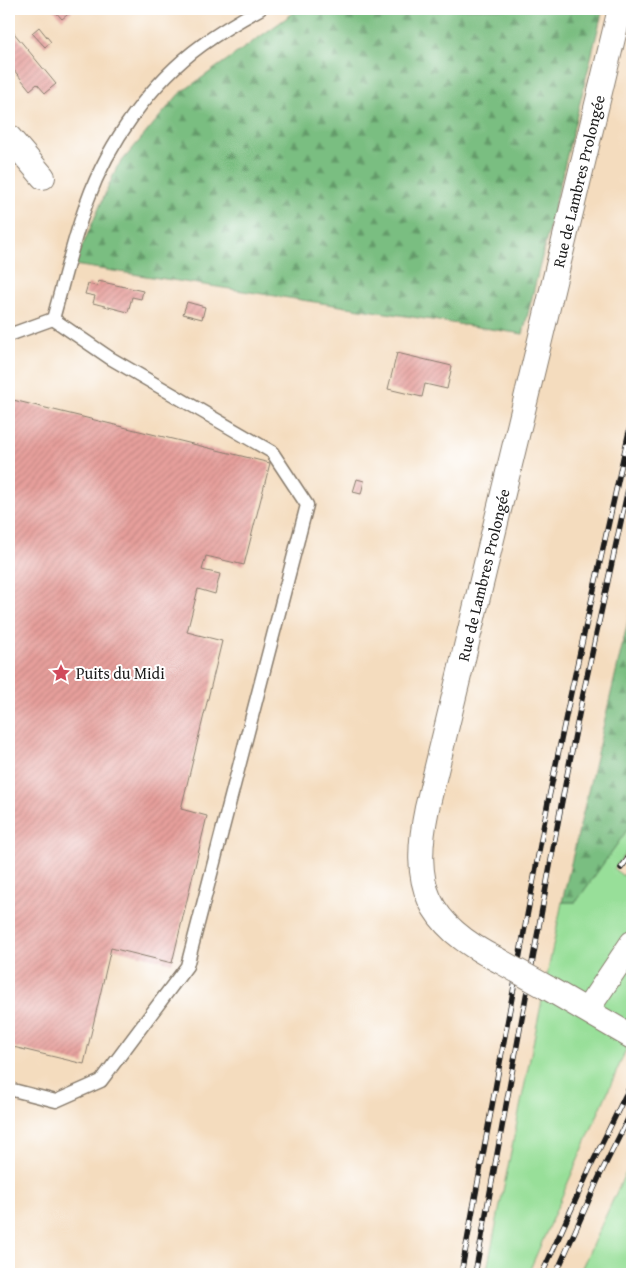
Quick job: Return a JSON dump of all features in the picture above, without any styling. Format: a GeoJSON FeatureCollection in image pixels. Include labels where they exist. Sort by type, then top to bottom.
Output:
{"type":"FeatureCollection","features":[{"type":"Feature","properties":{"kind":"street","name":"Rue de Lambres Prolongée"},"geometry":{"type":"LineString","coordinates":[[620,9],[427,808],[420,859],[426,888],[439,916],[446,926],[466,943],[632,1037]]}},
{"type":"Feature","properties":{"kind":"street"},"geometry":{"type":"LineString","coordinates":[[9,137],[42,177]]}},
{"type":"Feature","properties":{"kind":"street"},"geometry":{"type":"LineString","coordinates":[[587,1010],[632,942]]}},
{"type":"Feature","properties":{"kind":"lane"},"geometry":{"type":"LineString","coordinates":[[53,319],[86,203],[103,164],[123,130],[155,90],[189,56],[222,31],[260,9]]}},
{"type":"Feature","properties":{"kind":"lane"},"geometry":{"type":"LineString","coordinates":[[9,335],[53,319]]}},
{"type":"Feature","properties":{"kind":"lane"},"geometry":{"type":"LineString","coordinates":[[9,1089],[56,1101],[101,1081],[187,966],[307,504],[272,452],[110,358],[53,319]]}},
{"type":"Feature","properties":{"kind":"green space"},"geometry":{"type":"Polygon","coordinates":[[[299,9],[603,9],[523,334],[74,265],[117,167],[179,94],[299,9]]]}},
{"type":"Feature","properties":{"kind":"green space"},"geometry":{"type":"Polygon","coordinates":[[[632,604],[632,823],[576,902],[562,902],[632,604]]]}},
{"type":"Feature","properties":{"kind":"green space"},"geometry":{"type":"Polygon","coordinates":[[[632,823],[632,844],[614,869],[623,876],[632,863],[632,1036],[528,1274],[486,1274],[562,902],[576,902],[632,823]]]}},
{"type":"Feature","properties":{"kind":"green space"},"geometry":{"type":"Polygon","coordinates":[[[632,1162],[632,1274],[579,1274],[624,1176],[632,1162]]]}},
{"type":"Feature","properties":{"kind":"building"},"geometry":{"type":"Polygon","coordinates":[[[53,9],[70,9],[72,11],[62,19],[53,9]]]}},
{"type":"Feature","properties":{"kind":"building"},"geometry":{"type":"Polygon","coordinates":[[[9,27],[56,84],[45,93],[37,84],[30,90],[9,64],[9,27]]]}},
{"type":"Feature","properties":{"kind":"building"},"geometry":{"type":"Polygon","coordinates":[[[39,27],[51,42],[45,47],[32,33],[39,27]]]}},
{"type":"Feature","properties":{"kind":"building"},"geometry":{"type":"Polygon","coordinates":[[[98,281],[143,291],[141,299],[132,297],[128,312],[93,303],[95,296],[85,294],[88,284],[97,286],[98,281]]]}},
{"type":"Feature","properties":{"kind":"building"},"geometry":{"type":"Polygon","coordinates":[[[187,302],[205,307],[202,319],[183,314],[187,302]]]}},
{"type":"Feature","properties":{"kind":"building"},"geometry":{"type":"Polygon","coordinates":[[[397,353],[452,366],[447,389],[425,384],[422,397],[388,389],[397,353]]]}},
{"type":"Feature","properties":{"kind":"building"},"geometry":{"type":"Polygon","coordinates":[[[9,399],[270,463],[244,565],[206,556],[202,570],[220,574],[215,594],[198,589],[187,632],[222,641],[181,809],[207,816],[172,963],[111,948],[84,1064],[9,1046],[9,399]]]}},
{"type":"Feature","properties":{"kind":"building"},"geometry":{"type":"Polygon","coordinates":[[[357,479],[364,481],[361,494],[353,492],[357,479]]]}},
{"type":"Feature","properties":{"kind":"railway"},"geometry":{"type":"LineString","coordinates":[[461,1274],[548,802],[632,418]]}},
{"type":"Feature","properties":{"kind":"railway"},"geometry":{"type":"LineString","coordinates":[[475,1274],[561,806],[582,699],[632,471]]}},
{"type":"Feature","properties":{"kind":"railway"},"geometry":{"type":"LineString","coordinates":[[621,868],[632,853]]}},
{"type":"Feature","properties":{"kind":"railway"},"geometry":{"type":"LineString","coordinates":[[542,1274],[590,1168],[632,1082]]}},
{"type":"Feature","properties":{"kind":"railway"},"geometry":{"type":"LineString","coordinates":[[556,1274],[600,1175],[632,1111]]}},
{"type":"Feature","properties":{"kind":"place","name":"Puits du Midi"},"geometry":{"type":"Point","coordinates":[61,673]}}]}
